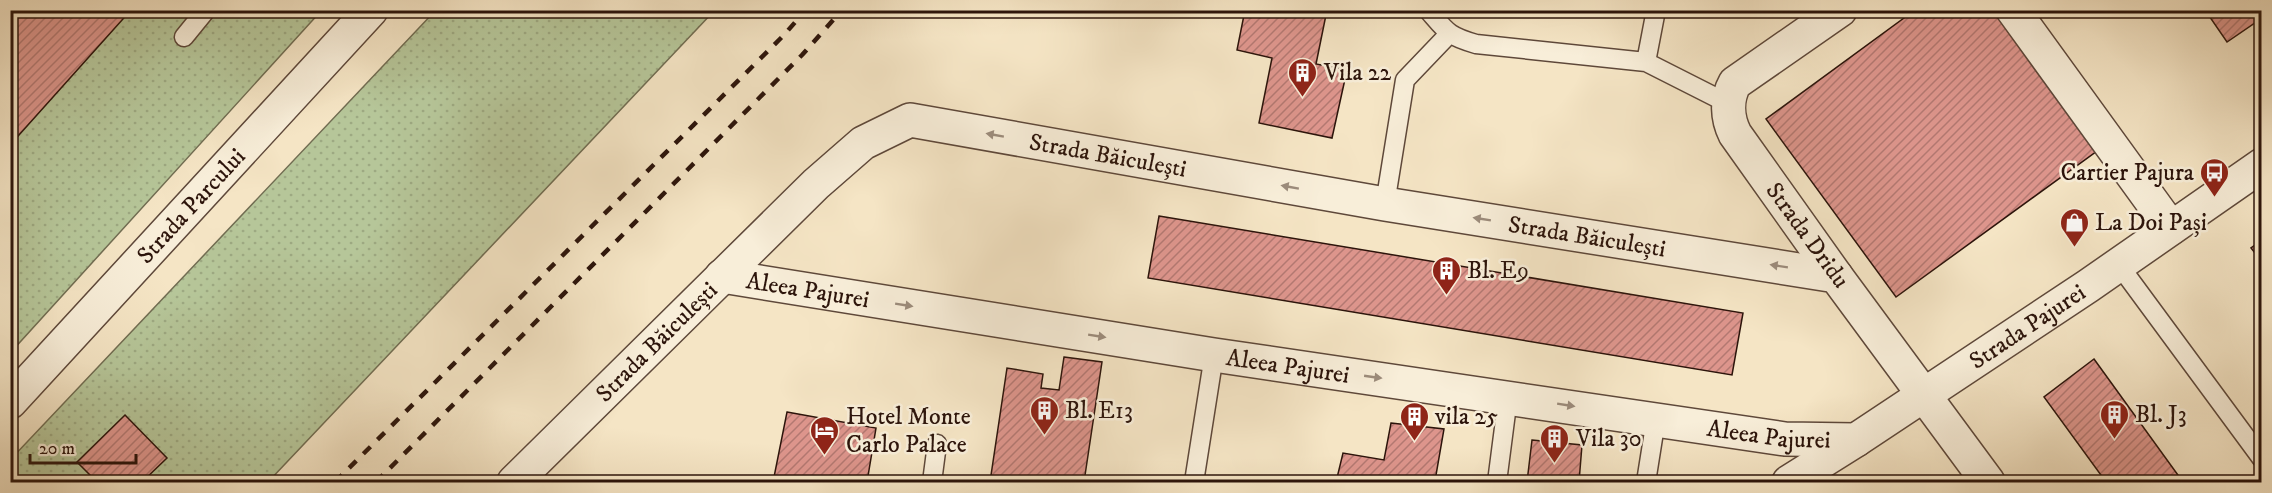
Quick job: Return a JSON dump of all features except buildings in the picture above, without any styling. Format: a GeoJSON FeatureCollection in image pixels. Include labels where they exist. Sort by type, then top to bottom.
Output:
{"type":"FeatureCollection","features":[{"type":"Feature","properties":{"kind":"street"},"geometry":{"type":"LineString","coordinates":[[1729,104],[1731,89],[1735,83],[1840,10]]}},
{"type":"Feature","properties":{"kind":"street"},"geometry":{"type":"LineString","coordinates":[[2013,10],[2171,228]]}},
{"type":"Feature","properties":{"kind":"street","name":"Strada Parcului"},"geometry":{"type":"LineString","coordinates":[[10,402],[367,12]]}},
{"type":"Feature","properties":{"kind":"street","name":"Strada Dridu"},"geometry":{"type":"LineString","coordinates":[[1729,104],[1729,120],[1736,134],[1836,276],[1988,483]]}},
{"type":"Feature","properties":{"kind":"street","name":"Strada Băiculești"},"geometry":{"type":"LineString","coordinates":[[514,483],[816,184],[863,143],[910,120],[1385,204],[1836,276]]}},
{"type":"Feature","properties":{"kind":"street","name":"Strada Pajurei"},"geometry":{"type":"LineString","coordinates":[[1790,483],[2119,265],[2262,165]]}},
{"type":"Feature","properties":{"kind":"street","name":"Aleea Pajurei"},"geometry":{"type":"LineString","coordinates":[[722,276],[1214,355],[1785,439],[1856,440]]}},
{"type":"Feature","properties":{"kind":"lane"},"geometry":{"type":"LineString","coordinates":[[184,37],[206,10]]}},
{"type":"Feature","properties":{"kind":"lane"},"geometry":{"type":"LineString","coordinates":[[1428,10],[1449,34],[1476,44],[1646,62],[1729,104]]}},
{"type":"Feature","properties":{"kind":"lane"},"geometry":{"type":"LineString","coordinates":[[1646,62],[1656,10]]}},
{"type":"Feature","properties":{"kind":"lane"},"geometry":{"type":"LineString","coordinates":[[1385,204],[1405,80],[1449,34]]}},
{"type":"Feature","properties":{"kind":"lane"},"geometry":{"type":"LineString","coordinates":[[2119,265],[2262,459]]}},
{"type":"Feature","properties":{"kind":"lane"},"geometry":{"type":"LineString","coordinates":[[1194,483],[1214,355]]}},
{"type":"Feature","properties":{"kind":"lane"},"geometry":{"type":"LineString","coordinates":[[1497,483],[1508,397]]}},
{"type":"Feature","properties":{"kind":"lane"},"geometry":{"type":"LineString","coordinates":[[1646,483],[1656,419]]}},
{"type":"Feature","properties":{"kind":"lane"},"geometry":{"type":"LineString","coordinates":[[932,483],[937,444]]}},
{"type":"Feature","properties":{"kind":"green space"},"geometry":{"type":"Polygon","coordinates":[[[11,11],[321,11],[11,352],[11,11]]]}},
{"type":"Feature","properties":{"kind":"green space"},"geometry":{"type":"Polygon","coordinates":[[[435,11],[714,11],[268,482],[11,482],[10,460],[435,11]]]}},
{"type":"Feature","properties":{"kind":"railway"},"geometry":{"type":"LineString","coordinates":[[335,482],[783,36],[806,10]]}},
{"type":"Feature","properties":{"kind":"railway"},"geometry":{"type":"LineString","coordinates":[[376,482],[802,55],[842,10]]}},
{"type":"Feature","properties":{"kind":"place","name":"Vila 22"},"geometry":{"type":"Point","coordinates":[1303,98]}},
{"type":"Feature","properties":{"kind":"place","name":"Cartier Pajura"},"geometry":{"type":"Point","coordinates":[2215,198]}},
{"type":"Feature","properties":{"kind":"place","name":"La Doi Pași"},"geometry":{"type":"Point","coordinates":[2074,248]}},
{"type":"Feature","properties":{"kind":"place","name":"Bl. E9"},"geometry":{"type":"Point","coordinates":[1446,296]}},
{"type":"Feature","properties":{"kind":"place","name":"Bl. E13"},"geometry":{"type":"Point","coordinates":[1044,436]}},
{"type":"Feature","properties":{"kind":"place","name":"Bl. J3"},"geometry":{"type":"Point","coordinates":[2114,440]}},
{"type":"Feature","properties":{"kind":"place","name":"vila 25"},"geometry":{"type":"Point","coordinates":[1414,442]}},
{"type":"Feature","properties":{"kind":"place","name":"Hotel Monte Carlo Palace"},"geometry":{"type":"Point","coordinates":[825,456]}},
{"type":"Feature","properties":{"kind":"place","name":"Vila 30"},"geometry":{"type":"Point","coordinates":[1555,464]}}]}
